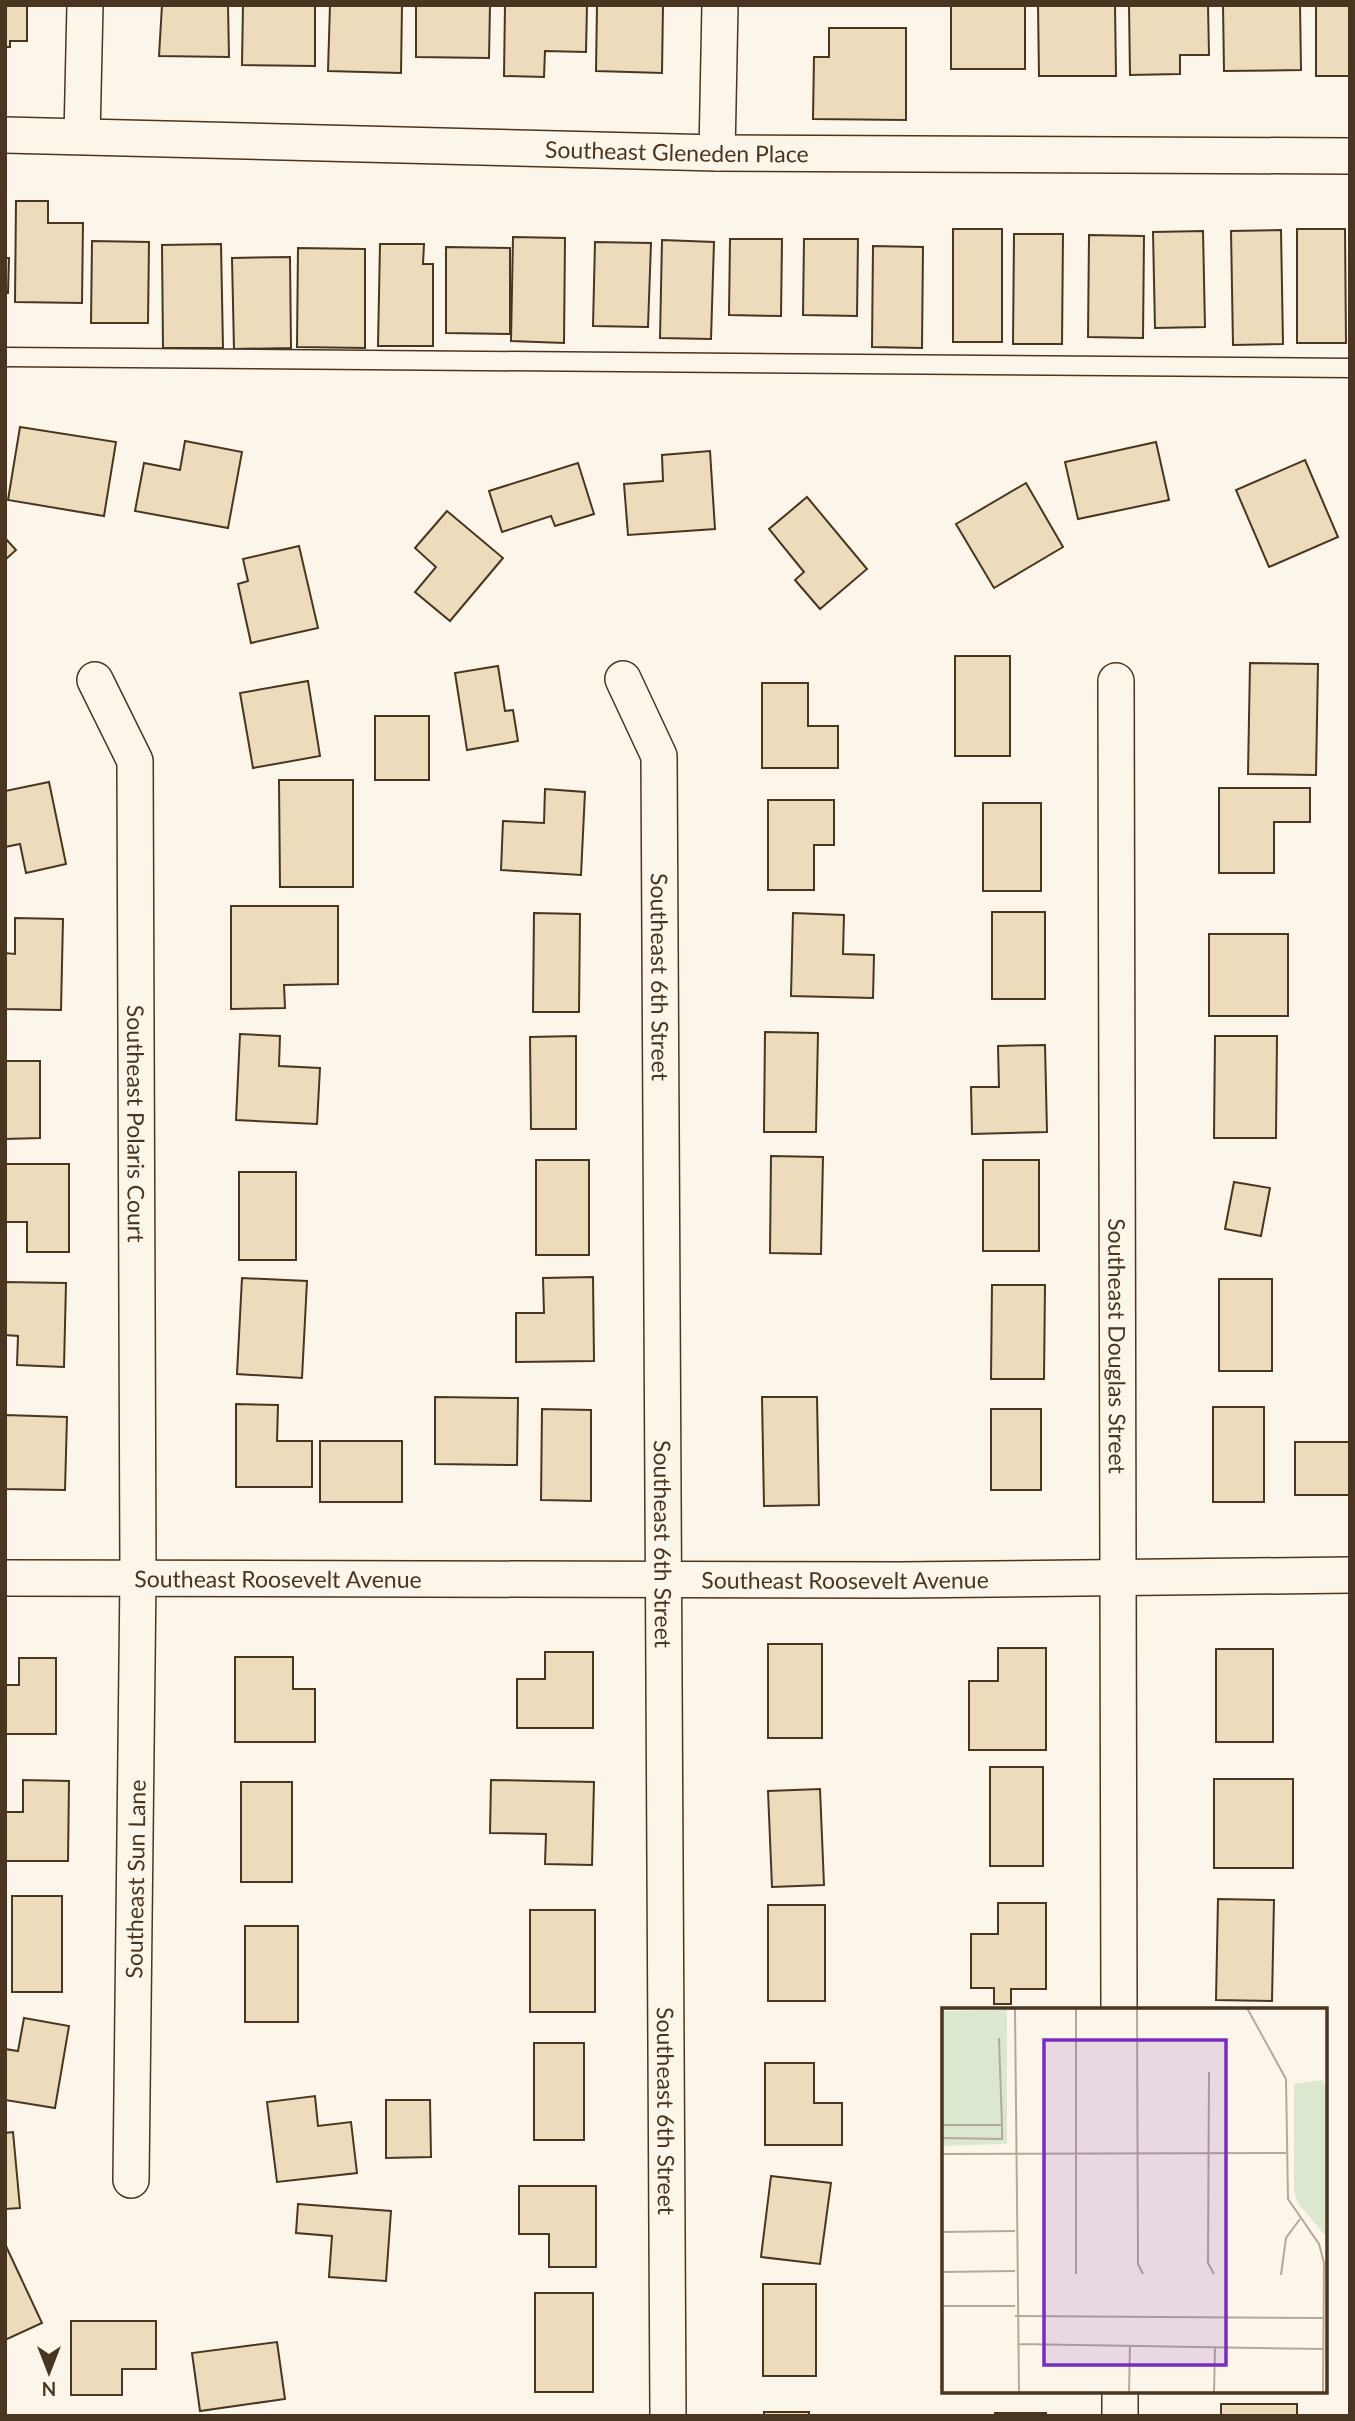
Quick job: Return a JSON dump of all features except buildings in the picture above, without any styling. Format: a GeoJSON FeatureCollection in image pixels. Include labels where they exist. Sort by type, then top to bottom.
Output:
{"type":"FeatureCollection","features":[{"type":"Feature","properties":{"kind":"street"},"geometry":{"type":"LineString","coordinates":[[82,136],[85,5]]}},
{"type":"Feature","properties":{"kind":"street"},"geometry":{"type":"LineString","coordinates":[[717,153],[720,5]]}},
{"type":"Feature","properties":{"kind":"street","name":"Southeast Gleneden Place"},"geometry":{"type":"LineString","coordinates":[[5,135],[717,153],[1350,156]]}},
{"type":"Feature","properties":{"kind":"street","name":"Southeast 6th Street"},"geometry":{"type":"LineString","coordinates":[[623,679],[659,756],[668,2416]]}},
{"type":"Feature","properties":{"kind":"street","name":"Southeast Polaris Court"},"geometry":{"type":"LineString","coordinates":[[94,680],[135,761],[138,1577]]}},
{"type":"Feature","properties":{"kind":"street","name":"Southeast Douglas Street"},"geometry":{"type":"LineString","coordinates":[[1116,681],[1119,2008]]}},
{"type":"Feature","properties":{"kind":"street","name":"Southeast Roosevelt Avenue"},"geometry":{"type":"LineString","coordinates":[[5,1578],[1118,1579],[1350,1575]]}},
{"type":"Feature","properties":{"kind":"street","name":"Southeast Sun Lane"},"geometry":{"type":"LineString","coordinates":[[131,2180],[138,1577]]}},
{"type":"Feature","properties":{"kind":"street"},"geometry":{"type":"LineString","coordinates":[[1120,2393],[1120,2416]]}},
{"type":"Feature","properties":{"kind":"lane"},"geometry":{"type":"LineString","coordinates":[[5,358],[1350,368]]}}]}
